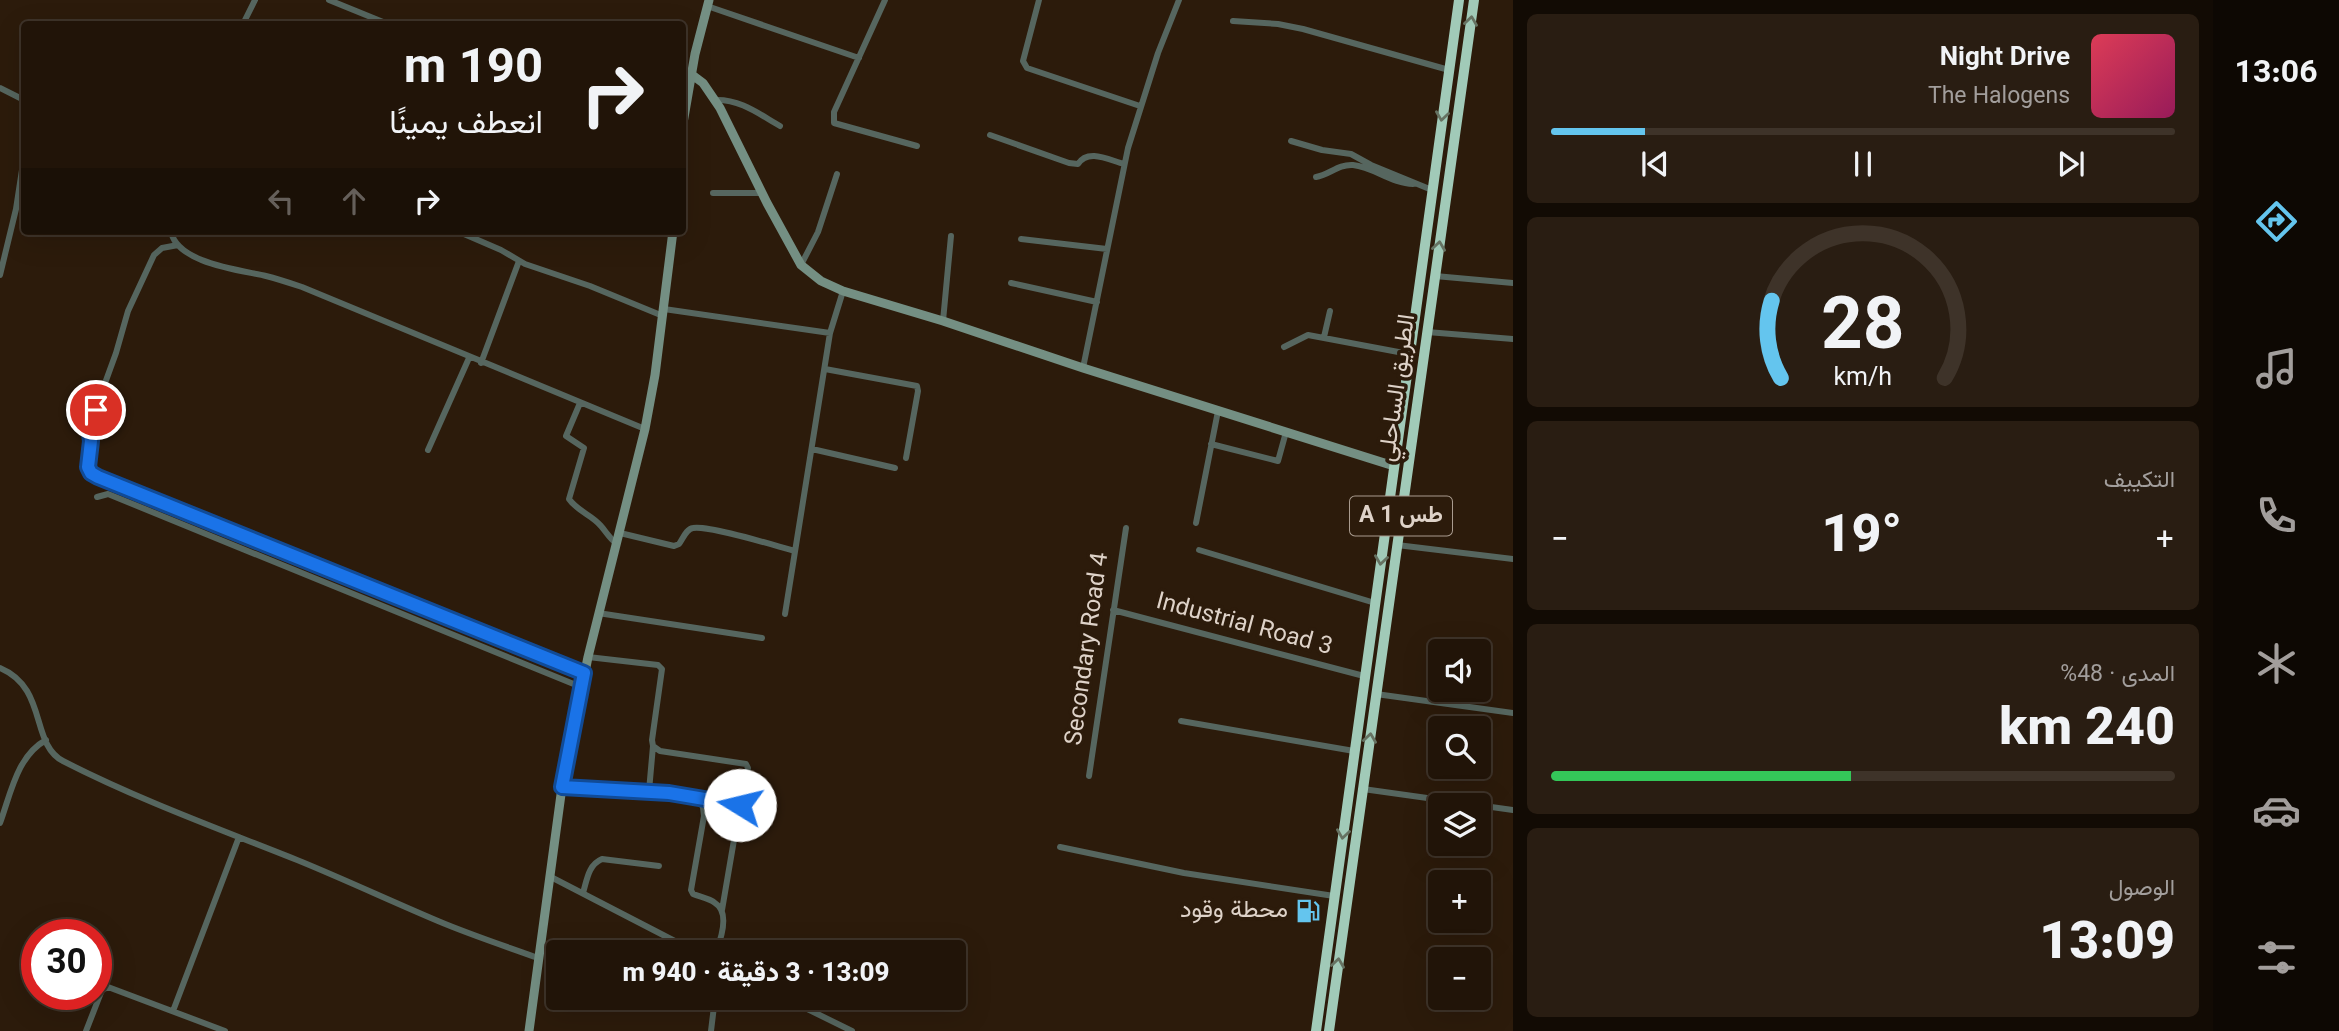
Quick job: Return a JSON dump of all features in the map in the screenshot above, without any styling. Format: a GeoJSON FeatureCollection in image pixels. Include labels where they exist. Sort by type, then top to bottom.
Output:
{"type":"FeatureCollection","features":[{"type":"Feature","properties":{"kind":"highway","name":"الطريق الساحلي"},"geometry":{"type":"LineString","coordinates":[[1316,1031],[1459,0]]}},
{"type":"Feature","properties":{"kind":"highway","name":"الطريق الساحلي"},"geometry":{"type":"LineString","coordinates":[[1329,1031],[1474,0]]}},
{"type":"Feature","properties":{"kind":"street"},"geometry":{"type":"LineString","coordinates":[[244,21],[255,0]]}},
{"type":"Feature","properties":{"kind":"street"},"geometry":{"type":"LineString","coordinates":[[329,0],[381,21]]}},
{"type":"Feature","properties":{"kind":"street"},"geometry":{"type":"LineString","coordinates":[[885,0],[834,112],[834,122],[917,146]]}},
{"type":"Feature","properties":{"kind":"street"},"geometry":{"type":"LineString","coordinates":[[1039,0],[1023,61],[1025,65],[1140,106]]}},
{"type":"Feature","properties":{"kind":"street"},"geometry":{"type":"LineString","coordinates":[[1083,368],[1124,164],[1140,106],[1179,0]]}},
{"type":"Feature","properties":{"kind":"street"},"geometry":{"type":"LineString","coordinates":[[686,105],[708,3],[859,58]]}},
{"type":"Feature","properties":{"kind":"street"},"geometry":{"type":"LineString","coordinates":[[1233,21],[1303,29],[1449,70]]}},
{"type":"Feature","properties":{"kind":"street"},"geometry":{"type":"LineString","coordinates":[[691,74],[703,83],[715,100],[800,265],[821,281],[843,291],[1394,466]]}},
{"type":"Feature","properties":{"kind":"street"},"geometry":{"type":"LineString","coordinates":[[0,88],[21,98]]}},
{"type":"Feature","properties":{"kind":"street"},"geometry":{"type":"LineString","coordinates":[[715,100],[738,102],[780,126]]}},
{"type":"Feature","properties":{"kind":"street"},"geometry":{"type":"LineString","coordinates":[[990,135],[1069,163],[1078,163],[1088,154],[1124,164]]}},
{"type":"Feature","properties":{"kind":"street"},"geometry":{"type":"LineString","coordinates":[[1291,141],[1351,155],[1432,190]]}},
{"type":"Feature","properties":{"kind":"street"},"geometry":{"type":"LineString","coordinates":[[1316,177],[1325,176],[1332,169],[1352,165],[1404,183],[1415,184]]}},
{"type":"Feature","properties":{"kind":"street"},"geometry":{"type":"LineString","coordinates":[[800,265],[818,232],[837,173]]}},
{"type":"Feature","properties":{"kind":"street"},"geometry":{"type":"LineString","coordinates":[[0,275],[21,176]]}},
{"type":"Feature","properties":{"kind":"street"},"geometry":{"type":"LineString","coordinates":[[713,194],[762,192]]}},
{"type":"Feature","properties":{"kind":"street"},"geometry":{"type":"LineString","coordinates":[[172,235],[178,245],[220,266],[302,287],[645,429]]}},
{"type":"Feature","properties":{"kind":"street"},"geometry":{"type":"LineString","coordinates":[[466,235],[519,261],[664,313],[830,333]]}},
{"type":"Feature","properties":{"kind":"street"},"geometry":{"type":"LineString","coordinates":[[529,1031],[562,787],[584,673],[645,429],[664,313],[673,235]]}},
{"type":"Feature","properties":{"kind":"street"},"geometry":{"type":"LineString","coordinates":[[943,321],[951,236]]}},
{"type":"Feature","properties":{"kind":"street"},"geometry":{"type":"LineString","coordinates":[[1021,239],[1107,249]]}},
{"type":"Feature","properties":{"kind":"street"},"geometry":{"type":"LineString","coordinates":[[178,245],[162,248],[154,255],[128,311],[116,354],[89,427],[91,441],[88,467],[91,473],[584,673]]}},
{"type":"Feature","properties":{"kind":"street"},"geometry":{"type":"LineString","coordinates":[[481,363],[519,261]]}},
{"type":"Feature","properties":{"kind":"street"},"geometry":{"type":"LineString","coordinates":[[1435,276],[1513,284]]}},
{"type":"Feature","properties":{"kind":"street"},"geometry":{"type":"LineString","coordinates":[[1011,283],[1097,302]]}},
{"type":"Feature","properties":{"kind":"street"},"geometry":{"type":"LineString","coordinates":[[785,614],[830,333],[843,291]]}},
{"type":"Feature","properties":{"kind":"street"},"geometry":{"type":"LineString","coordinates":[[1324,337],[1330,311]]}},
{"type":"Feature","properties":{"kind":"street"},"geometry":{"type":"LineString","coordinates":[[1427,332],[1513,339]]}},
{"type":"Feature","properties":{"kind":"street"},"geometry":{"type":"LineString","coordinates":[[1284,347],[1308,335],[1409,354]]}},
{"type":"Feature","properties":{"kind":"street"},"geometry":{"type":"LineString","coordinates":[[428,450],[469,358]]}},
{"type":"Feature","properties":{"kind":"street"},"geometry":{"type":"LineString","coordinates":[[825,369],[916,386],[918,391],[906,458]]}},
{"type":"Feature","properties":{"kind":"street"},"geometry":{"type":"LineString","coordinates":[[580,403],[566,436],[584,448],[569,499],[574,506],[600,524],[607,537],[617,544]]}},
{"type":"Feature","properties":{"kind":"street"},"geometry":{"type":"LineString","coordinates":[[1196,523],[1218,411]]}},
{"type":"Feature","properties":{"kind":"street"},"geometry":{"type":"LineString","coordinates":[[1211,444],[1278,461],[1286,432]]}},
{"type":"Feature","properties":{"kind":"street"},"geometry":{"type":"LineString","coordinates":[[812,449],[895,468]]}},
{"type":"Feature","properties":{"kind":"street"},"geometry":{"type":"LineString","coordinates":[[97,497],[108,494],[582,687]]}},
{"type":"Feature","properties":{"kind":"street"},"geometry":{"type":"LineString","coordinates":[[620,533],[674,546],[693,528],[709,529],[795,551]]}},
{"type":"Feature","properties":{"kind":"street","name":"Secondary Road 4"},"geometry":{"type":"LineString","coordinates":[[1089,776],[1126,528]]}},
{"type":"Feature","properties":{"kind":"street"},"geometry":{"type":"LineString","coordinates":[[1397,545],[1513,559]]}},
{"type":"Feature","properties":{"kind":"street"},"geometry":{"type":"LineString","coordinates":[[1199,550],[1375,603]]}},
{"type":"Feature","properties":{"kind":"street","name":"Industrial Road 3"},"geometry":{"type":"LineString","coordinates":[[1113,610],[1364,676]]}},
{"type":"Feature","properties":{"kind":"street"},"geometry":{"type":"LineString","coordinates":[[598,613],[762,638]]}},
{"type":"Feature","properties":{"kind":"street"},"geometry":{"type":"LineString","coordinates":[[588,657],[658,666],[662,669],[649,792]]}},
{"type":"Feature","properties":{"kind":"street"},"geometry":{"type":"LineString","coordinates":[[0,668],[15,677],[34,701],[46,740],[59,759],[125,790],[330,873],[440,922],[538,958]]}},
{"type":"Feature","properties":{"kind":"street"},"geometry":{"type":"LineString","coordinates":[[1376,694],[1513,713]]}},
{"type":"Feature","properties":{"kind":"street"},"geometry":{"type":"LineString","coordinates":[[1181,721],[1354,751]]}},
{"type":"Feature","properties":{"kind":"street"},"geometry":{"type":"LineString","coordinates":[[0,822],[21,764],[34,746],[46,740]]}},
{"type":"Feature","properties":{"kind":"street"},"geometry":{"type":"LineString","coordinates":[[653,746],[660,751],[741,761],[748,768],[719,940]]}},
{"type":"Feature","properties":{"kind":"street"},"geometry":{"type":"LineString","coordinates":[[562,787],[689,795],[698,800],[740,805]]}},
{"type":"Feature","properties":{"kind":"street"},"geometry":{"type":"LineString","coordinates":[[1363,789],[1513,810]]}},
{"type":"Feature","properties":{"kind":"street"},"geometry":{"type":"LineString","coordinates":[[698,800],[703,807],[704,816],[691,890],[693,894],[718,904],[722,909]]}},
{"type":"Feature","properties":{"kind":"street"},"geometry":{"type":"LineString","coordinates":[[173,1011],[239,837]]}},
{"type":"Feature","properties":{"kind":"street"},"geometry":{"type":"LineString","coordinates":[[1059,848],[1184,873],[1334,896]]}},
{"type":"Feature","properties":{"kind":"street"},"geometry":{"type":"LineString","coordinates":[[583,893],[591,868],[595,862],[602,859],[659,866]]}},
{"type":"Feature","properties":{"kind":"street"},"geometry":{"type":"LineString","coordinates":[[549,876],[673,940]]}},
{"type":"Feature","properties":{"kind":"street"},"geometry":{"type":"LineString","coordinates":[[86,1031],[105,987],[114,988],[225,1031]]}},
{"type":"Feature","properties":{"kind":"street"},"geometry":{"type":"LineString","coordinates":[[711,1031],[714,1010]]}},
{"type":"Feature","properties":{"kind":"street"},"geometry":{"type":"LineString","coordinates":[[809,1010],[852,1031]]}},
{"type":"Feature","properties":{"kind":"place","name":"محطة وقود"},"geometry":{"type":"Point","coordinates":[1308,911]}},
{"type":"Feature","properties":{"kind":"route"},"geometry":{"type":"LineString","coordinates":[[96,410],[89,427],[91,441],[88,467],[91,473],[98,477],[584,673],[562,787],[689,795],[698,800],[740,805]]}}]}
